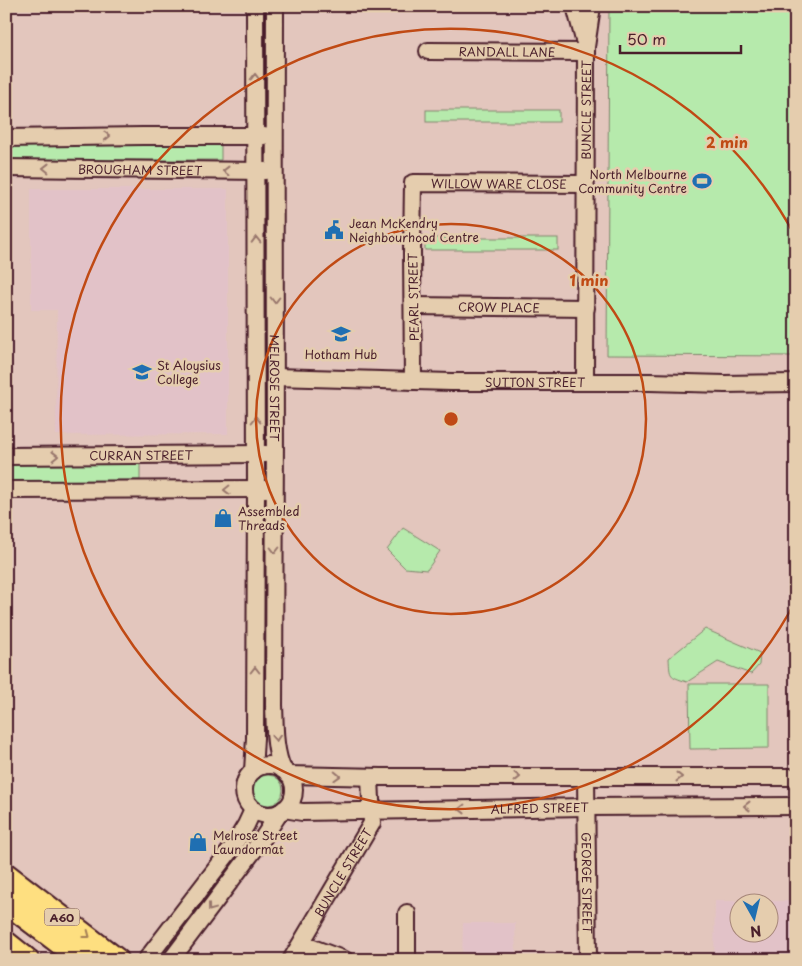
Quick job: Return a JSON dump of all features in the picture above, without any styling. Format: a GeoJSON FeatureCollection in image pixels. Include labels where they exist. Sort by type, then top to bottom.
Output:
{"type":"FeatureCollection","features":[{"type":"Feature","properties":{"kind":"highway","name":"A60"},"geometry":{"type":"LineString","coordinates":[[6,901],[84,960]]}},
{"type":"Feature","properties":{"kind":"highway"},"geometry":{"type":"LineString","coordinates":[[6,944],[26,960]]}},
{"type":"Feature","properties":{"kind":"main road","name":"A60"},"geometry":{"type":"LineString","coordinates":[[6,874],[118,960]]}},
{"type":"Feature","properties":{"kind":"street","name":"MELROSE STREET"},"geometry":{"type":"LineString","coordinates":[[253,771],[255,738],[256,489],[255,6]]}},
{"type":"Feature","properties":{"kind":"street","name":"MELROSE STREET"},"geometry":{"type":"LineString","coordinates":[[275,6],[274,377],[276,489],[274,705],[277,746],[280,763],[286,773]]}},
{"type":"Feature","properties":{"kind":"street","name":"BUNCLE STREET"},"geometry":{"type":"LineString","coordinates":[[574,6],[586,49]]}},
{"type":"Feature","properties":{"kind":"street","name":"BUNCLE STREET"},"geometry":{"type":"LineString","coordinates":[[585,382],[586,49],[592,6]]}},
{"type":"Feature","properties":{"kind":"street","name":"RANDALL LANE"},"geometry":{"type":"LineString","coordinates":[[428,51],[586,49]]}},
{"type":"Feature","properties":{"kind":"street"},"geometry":{"type":"LineString","coordinates":[[6,138],[274,136]]}},
{"type":"Feature","properties":{"kind":"street","name":"BROUGHAM STREET"},"geometry":{"type":"LineString","coordinates":[[6,168],[274,172]]}},
{"type":"Feature","properties":{"kind":"street","name":"WILLOW WARE CLOSE"},"geometry":{"type":"LineString","coordinates":[[413,183],[586,184]]}},
{"type":"Feature","properties":{"kind":"street","name":"PEARL STREET"},"geometry":{"type":"LineString","coordinates":[[413,183],[413,381]]}},
{"type":"Feature","properties":{"kind":"street"},"geometry":{"type":"LineString","coordinates":[[256,271],[275,272]]}},
{"type":"Feature","properties":{"kind":"street","name":"CROW PLACE"},"geometry":{"type":"LineString","coordinates":[[413,306],[586,308]]}},
{"type":"Feature","properties":{"kind":"street","name":"SUTTON STREET"},"geometry":{"type":"LineString","coordinates":[[274,377],[451,382],[796,383]]}},
{"type":"Feature","properties":{"kind":"street","name":"CURRAN STREET"},"geometry":{"type":"LineString","coordinates":[[6,456],[276,454]]}},
{"type":"Feature","properties":{"kind":"street"},"geometry":{"type":"LineString","coordinates":[[6,490],[276,489]]}},
{"type":"Feature","properties":{"kind":"street"},"geometry":{"type":"LineString","coordinates":[[255,704],[274,705]]}},
{"type":"Feature","properties":{"kind":"street"},"geometry":{"type":"LineString","coordinates":[[171,960],[288,805],[293,793],[292,780],[286,773],[278,767],[271,765],[265,765],[253,771],[246,781],[244,793],[248,804],[253,810],[266,815],[282,811]]}},
{"type":"Feature","properties":{"kind":"street"},"geometry":{"type":"LineString","coordinates":[[286,773],[370,777],[796,777]]}},
{"type":"Feature","properties":{"kind":"street","name":"BUNCLE STREET"},"geometry":{"type":"LineString","coordinates":[[291,960],[372,823],[370,777]]}},
{"type":"Feature","properties":{"kind":"street","name":"GEORGE STREET"},"geometry":{"type":"LineString","coordinates":[[586,777],[588,960]]}},
{"type":"Feature","properties":{"kind":"street","name":"ALFRED STREET"},"geometry":{"type":"LineString","coordinates":[[282,811],[796,806]]}},
{"type":"Feature","properties":{"kind":"street"},"geometry":{"type":"LineString","coordinates":[[146,960],[233,847],[253,810]]}},
{"type":"Feature","properties":{"kind":"street"},"geometry":{"type":"LineString","coordinates":[[210,877],[225,890]]}},
{"type":"Feature","properties":{"kind":"street"},"geometry":{"type":"LineString","coordinates":[[407,914],[407,960]]}},
{"type":"Feature","properties":{"kind":"street"},"geometry":{"type":"LineString","coordinates":[[302,944],[345,960]]}},
{"type":"Feature","properties":{"kind":"shaded area","name":"St Aloysius College"},"geometry":{"type":"Polygon","coordinates":[[[31,189],[228,189],[228,434],[56,435],[57,310],[31,310],[31,189]]]}},
{"type":"Feature","properties":{"kind":"shaded area"},"geometry":{"type":"Polygon","coordinates":[[[715,901],[730,901],[730,944],[780,944],[780,901],[796,901],[796,960],[714,960],[715,901]]]}},
{"type":"Feature","properties":{"kind":"shaded area"},"geometry":{"type":"Polygon","coordinates":[[[463,923],[515,923],[516,960],[462,960],[463,923]]]}},
{"type":"Feature","properties":{"kind":"green space","name":"North Melbourne Community Centre"},"geometry":{"type":"Polygon","coordinates":[[[609,6],[796,6],[796,356],[607,355],[609,6]]]}},
{"type":"Feature","properties":{"kind":"green space"},"geometry":{"type":"Polygon","coordinates":[[[426,110],[559,110],[559,122],[426,122],[426,110]]]}},
{"type":"Feature","properties":{"kind":"green space"},"geometry":{"type":"Polygon","coordinates":[[[6,143],[221,144],[221,160],[6,160],[6,143]]]}},
{"type":"Feature","properties":{"kind":"green space"},"geometry":{"type":"Polygon","coordinates":[[[425,238],[558,238],[558,250],[425,250],[425,238]]]}},
{"type":"Feature","properties":{"kind":"green space"},"geometry":{"type":"Polygon","coordinates":[[[140,463],[140,480],[6,481],[6,464],[140,463]]]}},
{"type":"Feature","properties":{"kind":"green space"},"geometry":{"type":"Polygon","coordinates":[[[403,528],[440,551],[427,570],[405,568],[387,550],[403,528]]]}},
{"type":"Feature","properties":{"kind":"green space"},"geometry":{"type":"Polygon","coordinates":[[[705,629],[760,653],[759,665],[751,674],[718,662],[687,682],[674,677],[670,672],[669,658],[705,629]]]}},
{"type":"Feature","properties":{"kind":"green space"},"geometry":{"type":"Polygon","coordinates":[[[689,684],[769,684],[769,748],[690,749],[689,684]]]}},
{"type":"Feature","properties":{"kind":"green space"},"geometry":{"type":"Polygon","coordinates":[[[268,775],[279,779],[283,790],[279,801],[268,805],[257,801],[253,790],[257,779],[268,775]]]}},
{"type":"Feature","properties":{"kind":"tram line"},"geometry":{"type":"LineString","coordinates":[[6,918],[62,960]]}},
{"type":"Feature","properties":{"kind":"tram line"},"geometry":{"type":"LineString","coordinates":[[6,928],[48,960]]}},
{"type":"Feature","properties":{"kind":"place","name":"North Melbourne Community Centre"},"geometry":{"type":"Point","coordinates":[702,181]}},
{"type":"Feature","properties":{"kind":"place","name":"Jean McKendry Neighbourhood Centre"},"geometry":{"type":"Point","coordinates":[334,230]}},
{"type":"Feature","properties":{"kind":"place","name":"Hotham Hub"},"geometry":{"type":"Point","coordinates":[341,334]}},
{"type":"Feature","properties":{"kind":"place","name":"St Aloysius College"},"geometry":{"type":"Point","coordinates":[142,372]}},
{"type":"Feature","properties":{"kind":"place","name":"Assembled Threads"},"geometry":{"type":"Point","coordinates":[223,518]}},
{"type":"Feature","properties":{"kind":"place","name":"Melrose Street Laundormat"},"geometry":{"type":"Point","coordinates":[198,842]}}]}
